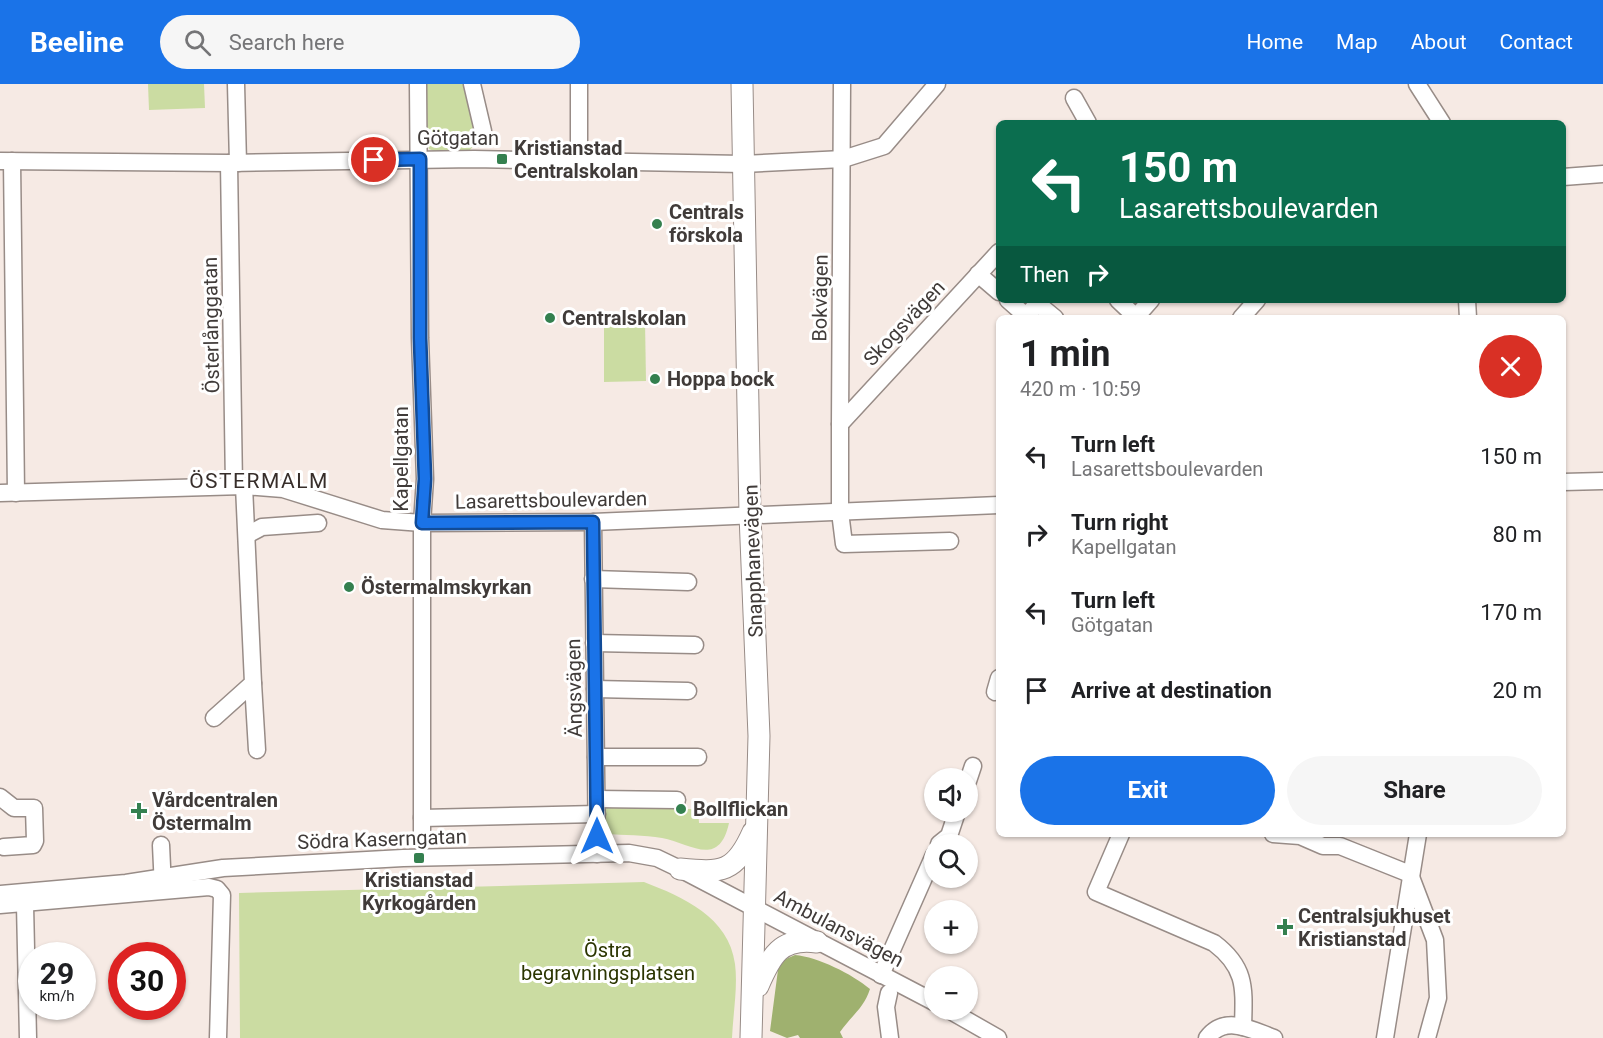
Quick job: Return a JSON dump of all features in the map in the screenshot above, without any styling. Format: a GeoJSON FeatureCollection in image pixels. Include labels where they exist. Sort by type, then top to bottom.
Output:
{"type":"FeatureCollection","features":[{"type":"Feature","properties":{"kind":"main road","name":"Snapphanevägen"},"geometry":{"type":"LineString","coordinates":[[742,84],[750,515],[759,736],[754,995],[751,1038]]}},
{"type":"Feature","properties":{"kind":"main road"},"geometry":{"type":"LineString","coordinates":[[680,869],[718,872],[731,866],[746,850],[757,824]]}},
{"type":"Feature","properties":{"kind":"main road"},"geometry":{"type":"LineString","coordinates":[[754,995],[770,958],[780,949],[795,942],[817,942]]}},
{"type":"Feature","properties":{"kind":"street","name":"Österlånggatan"},"geometry":{"type":"LineString","coordinates":[[236,84],[234,163],[239,486],[247,535],[257,750]]}},
{"type":"Feature","properties":{"kind":"street","name":"Kapellgatan"},"geometry":{"type":"LineString","coordinates":[[418,84],[420,338],[425,479],[422,523],[422,826],[597,807]]}},
{"type":"Feature","properties":{"kind":"street"},"geometry":{"type":"LineString","coordinates":[[472,84],[483,131]]}},
{"type":"Feature","properties":{"kind":"street"},"geometry":{"type":"LineString","coordinates":[[579,84],[579,160]]}},
{"type":"Feature","properties":{"kind":"street","name":"Bokvägen"},"geometry":{"type":"LineString","coordinates":[[842,84],[840,512],[844,544],[950,541]]}},
{"type":"Feature","properties":{"kind":"street","name":"Götgatan"},"geometry":{"type":"LineString","coordinates":[[6,161],[234,163],[420,159],[743,164],[843,159],[884,146],[937,84]]}},
{"type":"Feature","properties":{"kind":"street"},"geometry":{"type":"LineString","coordinates":[[1417,84],[1440,120]]}},
{"type":"Feature","properties":{"kind":"street"},"geometry":{"type":"LineString","coordinates":[[1074,98],[1086,120]]}},
{"type":"Feature","properties":{"kind":"street"},"geometry":{"type":"LineString","coordinates":[[6,161],[8,493]]}},
{"type":"Feature","properties":{"kind":"street"},"geometry":{"type":"LineString","coordinates":[[1566,177],[1603,174]]}},
{"type":"Feature","properties":{"kind":"street","name":"Skogsvägen"},"geometry":{"type":"LineString","coordinates":[[840,424],[996,255]]}},
{"type":"Feature","properties":{"kind":"street"},"geometry":{"type":"LineString","coordinates":[[978,274],[996,289]]}},
{"type":"Feature","properties":{"kind":"street"},"geometry":{"type":"LineString","coordinates":[[1011,303],[1025,315]]}},
{"type":"Feature","properties":{"kind":"street"},"geometry":{"type":"LineString","coordinates":[[1027,315],[1039,303]]}},
{"type":"Feature","properties":{"kind":"street"},"geometry":{"type":"LineString","coordinates":[[1041,303],[1052,315]]}},
{"type":"Feature","properties":{"kind":"street"},"geometry":{"type":"LineString","coordinates":[[1122,303],[1138,315]]}},
{"type":"Feature","properties":{"kind":"street"},"geometry":{"type":"LineString","coordinates":[[1243,315],[1254,303]]}},
{"type":"Feature","properties":{"kind":"street"},"geometry":{"type":"LineString","coordinates":[[1566,482],[1603,481]]}},
{"type":"Feature","properties":{"kind":"street","name":"Lasarettsboulevarden"},"geometry":{"type":"LineString","coordinates":[[8,493],[239,486],[283,489],[382,520],[422,523],[593,522],[996,505]]}},
{"type":"Feature","properties":{"kind":"street","name":"Ängsvägen"},"geometry":{"type":"LineString","coordinates":[[593,522],[597,854]]}},
{"type":"Feature","properties":{"kind":"street"},"geometry":{"type":"LineString","coordinates":[[247,535],[262,527],[318,523]]}},
{"type":"Feature","properties":{"kind":"street"},"geometry":{"type":"LineString","coordinates":[[594,579],[688,582]]}},
{"type":"Feature","properties":{"kind":"street"},"geometry":{"type":"LineString","coordinates":[[594,643],[695,645]]}},
{"type":"Feature","properties":{"kind":"street"},"geometry":{"type":"LineString","coordinates":[[214,718],[253,683]]}},
{"type":"Feature","properties":{"kind":"street"},"geometry":{"type":"LineString","coordinates":[[595,689],[688,691]]}},
{"type":"Feature","properties":{"kind":"street"},"geometry":{"type":"LineString","coordinates":[[596,757],[698,757]]}},
{"type":"Feature","properties":{"kind":"street"},"geometry":{"type":"LineString","coordinates":[[0,797],[14,808],[34,808],[35,840],[33,845],[4,847]]}},
{"type":"Feature","properties":{"kind":"street"},"geometry":{"type":"LineString","coordinates":[[597,807],[677,800]]}},
{"type":"Feature","properties":{"kind":"street"},"geometry":{"type":"LineString","coordinates":[[1120,837],[1096,892],[1214,943],[1234,960],[1244,986],[1243,1027]]}},
{"type":"Feature","properties":{"kind":"street"},"geometry":{"type":"LineString","coordinates":[[1302,837],[1323,846],[1340,846],[1410,874],[1436,940],[1438,998],[1427,1038]]}},
{"type":"Feature","properties":{"kind":"street"},"geometry":{"type":"LineString","coordinates":[[1385,1038],[1417,837]]}},
{"type":"Feature","properties":{"kind":"street"},"geometry":{"type":"LineString","coordinates":[[161,845],[162,885]]}},
{"type":"Feature","properties":{"kind":"street","name":"Södra Kaserngatan"},"geometry":{"type":"LineString","coordinates":[[0,905],[25,905],[162,885],[223,868],[403,858],[628,853],[657,858],[755,907]]}},
{"type":"Feature","properties":{"kind":"street"},"geometry":{"type":"LineString","coordinates":[[881,975],[924,878]]}},
{"type":"Feature","properties":{"kind":"street","name":"Södra Kaserngatan"},"geometry":{"type":"LineString","coordinates":[[0,894],[162,885],[209,886],[217,889],[222,895],[218,1038]]}},
{"type":"Feature","properties":{"kind":"street"},"geometry":{"type":"LineString","coordinates":[[25,905],[28,1038]]}},
{"type":"Feature","properties":{"kind":"street","name":"Ambulansvägen"},"geometry":{"type":"LineString","coordinates":[[755,907],[924,997]]}},
{"type":"Feature","properties":{"kind":"street"},"geometry":{"type":"LineString","coordinates":[[889,993],[886,1007],[890,1038]]}},
{"type":"Feature","properties":{"kind":"street"},"geometry":{"type":"LineString","coordinates":[[966,1020],[998,1038]]}},
{"type":"Feature","properties":{"kind":"street"},"geometry":{"type":"LineString","coordinates":[[1207,1038],[1224,1025],[1243,1027],[1274,1038]]}},
{"type":"Feature","properties":{"kind":"green space"},"geometry":{"type":"Polygon","coordinates":[[[148,84],[204,84],[205,108],[149,110],[148,84]]]}},
{"type":"Feature","properties":{"kind":"green space"},"geometry":{"type":"Polygon","coordinates":[[[425,84],[465,84],[476,127],[473,146],[467,152],[457,154],[429,149],[426,137],[425,84]]]}},
{"type":"Feature","properties":{"kind":"green space"},"geometry":{"type":"Polygon","coordinates":[[[604,321],[645,321],[646,381],[604,382],[604,321]]]}},
{"type":"Feature","properties":{"kind":"green space"},"geometry":{"type":"Polygon","coordinates":[[[605,800],[677,800],[677,809],[698,809],[699,823],[729,823],[718,845],[702,850],[655,837],[605,834],[605,800]]]}},
{"type":"Feature","properties":{"kind":"green space","name":"Östra begravningsplatsen"},"geometry":{"type":"Polygon","coordinates":[[[644,882],[688,902],[714,921],[724,933],[731,948],[736,973],[732,1038],[240,1038],[239,893],[644,882]]]}},
{"type":"Feature","properties":{"kind":"green space"},"geometry":{"type":"Polygon","coordinates":[[[795,955],[834,967],[870,989],[861,1006],[840,1032],[843,1038],[800,1038],[798,1035],[787,1038],[770,1031],[779,962],[795,955]]]}},
{"type":"Feature","properties":{"kind":"place","name":"Kristianstad Centralskolan"},"geometry":{"type":"Point","coordinates":[502,159]}},
{"type":"Feature","properties":{"kind":"place","name":"Centrals förskola"},"geometry":{"type":"Point","coordinates":[657,224]}},
{"type":"Feature","properties":{"kind":"place","name":"Centralskolan"},"geometry":{"type":"Point","coordinates":[550,318]}},
{"type":"Feature","properties":{"kind":"place","name":"Hoppa bock"},"geometry":{"type":"Point","coordinates":[655,379]}},
{"type":"Feature","properties":{"kind":"place","name":"Östermalmskyrkan"},"geometry":{"type":"Point","coordinates":[349,587]}},
{"type":"Feature","properties":{"kind":"place","name":"Bollflickan"},"geometry":{"type":"Point","coordinates":[681,809]}},
{"type":"Feature","properties":{"kind":"place","name":"Vårdcentralen Östermalm"},"geometry":{"type":"Point","coordinates":[139,811]}},
{"type":"Feature","properties":{"kind":"place","name":"Kristianstad Kyrkogården"},"geometry":{"type":"Point","coordinates":[419,858]}},
{"type":"Feature","properties":{"kind":"place","name":"Centralsjukhuset Kristianstad"},"geometry":{"type":"Point","coordinates":[1285,927]}},
{"type":"Feature","properties":{"kind":"district","name":"ÖSTERMALM"},"geometry":{"type":"Point","coordinates":[259,481]}},
{"type":"Feature","properties":{"kind":"route"},"geometry":{"type":"LineString","coordinates":[[374,160],[420,159],[420,338],[425,479],[422,523],[593,522],[597,836]]}}]}
